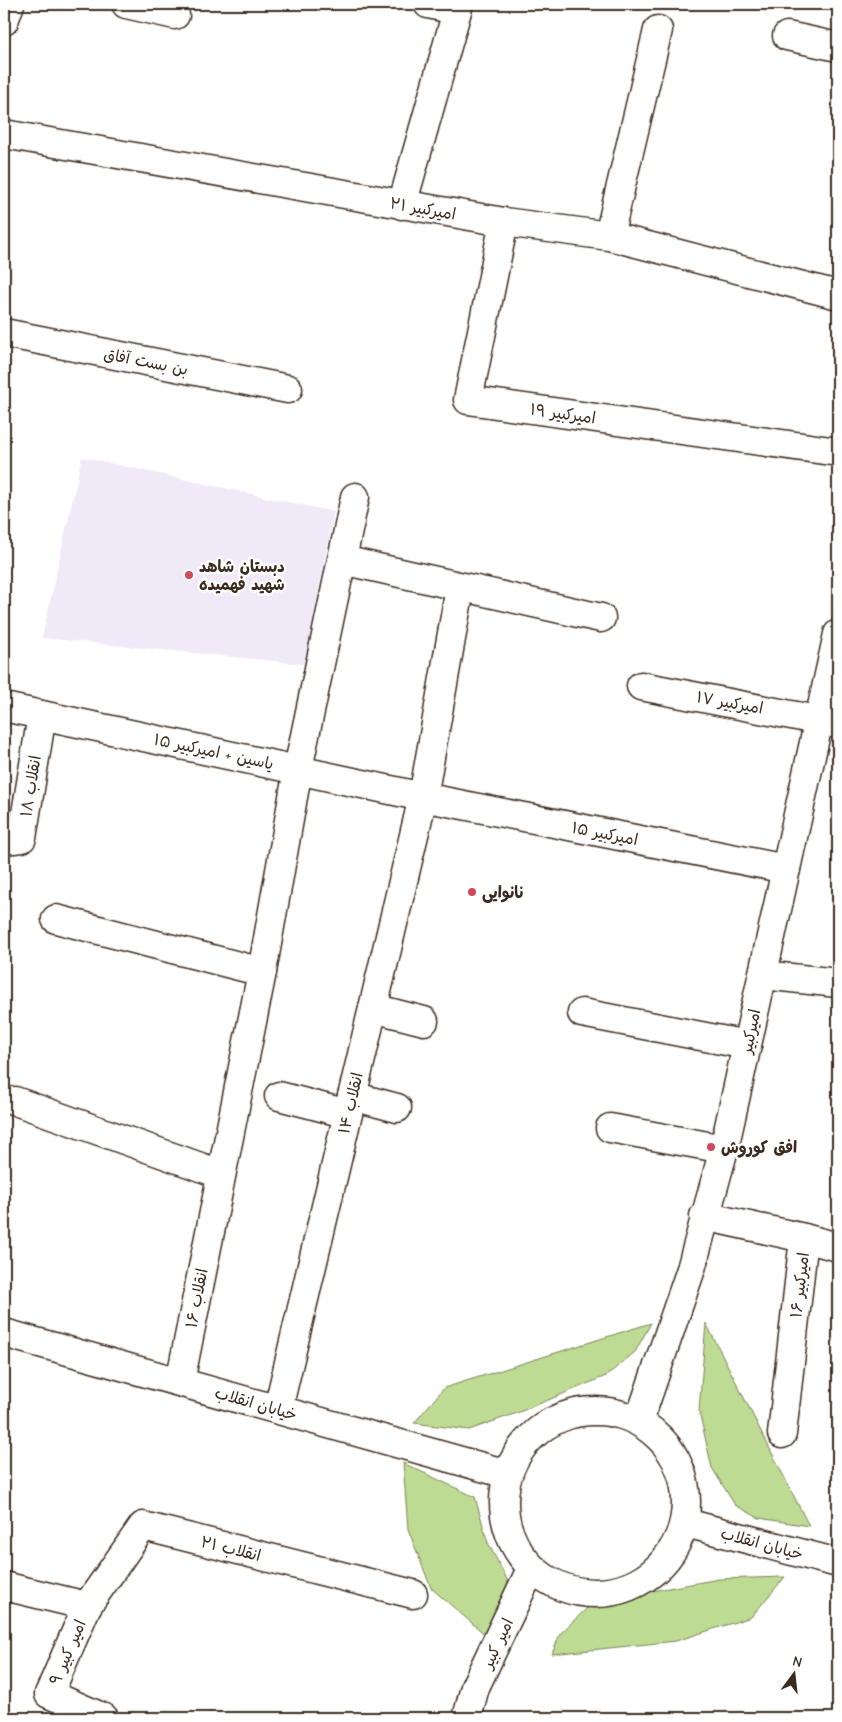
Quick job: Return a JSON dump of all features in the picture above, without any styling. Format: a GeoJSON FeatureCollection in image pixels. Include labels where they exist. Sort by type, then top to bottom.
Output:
{"type":"FeatureCollection","features":[{"type":"Feature","properties":{"kind":"street"},"geometry":{"type":"LineString","coordinates":[[4,21],[10,4]]}},
{"type":"Feature","properties":{"kind":"street"},"geometry":{"type":"LineString","coordinates":[[126,4],[175,15]]}},
{"type":"Feature","properties":{"kind":"street"},"geometry":{"type":"LineString","coordinates":[[402,205],[458,7],[428,4]]}},
{"type":"Feature","properties":{"kind":"street"},"geometry":{"type":"LineString","coordinates":[[609,236],[658,30]]}},
{"type":"Feature","properties":{"kind":"street"},"geometry":{"type":"LineString","coordinates":[[787,36],[838,46]]}},
{"type":"Feature","properties":{"kind":"street","name":"امیرکبیر ۲۱"},"geometry":{"type":"LineString","coordinates":[[4,134],[402,205],[504,222],[609,236],[838,295]]}},
{"type":"Feature","properties":{"kind":"street","name":"امیرکبیر ۱۹"},"geometry":{"type":"LineString","coordinates":[[504,222],[468,400],[838,452]]}},
{"type":"Feature","properties":{"kind":"street","name":"بن بست آفاق"},"geometry":{"type":"LineString","coordinates":[[4,333],[288,389]]}},
{"type":"Feature","properties":{"kind":"street","name":"انقلاب ۱۶"},"geometry":{"type":"LineString","coordinates":[[180,1382],[220,1174],[262,972],[298,769],[355,497]]}},
{"type":"Feature","properties":{"kind":"street"},"geometry":{"type":"LineString","coordinates":[[342,560],[460,588],[601,618]]}},
{"type":"Feature","properties":{"kind":"street","name":"انقلاب ۱۴"},"geometry":{"type":"LineString","coordinates":[[278,1409],[424,797],[460,588]]}},
{"type":"Feature","properties":{"kind":"street","name":"امیرکبیر"},"geometry":{"type":"LineString","coordinates":[[639,1421],[691,1269],[704,1216],[724,1150],[786,870],[829,721],[838,634]]}},
{"type":"Feature","properties":{"kind":"street","name":"امیرکبیر ۱۷"},"geometry":{"type":"LineString","coordinates":[[641,686],[829,721]]}},
{"type":"Feature","properties":{"kind":"street","name":"یاسین + امیرکبیر ۱۵"},"geometry":{"type":"LineString","coordinates":[[4,707],[424,797]]}},
{"type":"Feature","properties":{"kind":"street","name":"انقلاب ۱۸"},"geometry":{"type":"LineString","coordinates":[[4,840],[22,838],[42,715]]}},
{"type":"Feature","properties":{"kind":"street","name":"امیرکبیر ۱۵"},"geometry":{"type":"LineString","coordinates":[[424,797],[786,870]]}},
{"type":"Feature","properties":{"kind":"street"},"geometry":{"type":"LineString","coordinates":[[56,919],[262,972]]}},
{"type":"Feature","properties":{"kind":"street"},"geometry":{"type":"LineString","coordinates":[[762,975],[838,984]]}},
{"type":"Feature","properties":{"kind":"street"},"geometry":{"type":"LineString","coordinates":[[373,1008],[424,1021]]}},
{"type":"Feature","properties":{"kind":"street"},"geometry":{"type":"LineString","coordinates":[[582,1013],[747,1045]]}},
{"type":"Feature","properties":{"kind":"street"},"geometry":{"type":"LineString","coordinates":[[279,1096],[350,1105],[397,1108]]}},
{"type":"Feature","properties":{"kind":"street"},"geometry":{"type":"LineString","coordinates":[[15,1101],[220,1174]]}},
{"type":"Feature","properties":{"kind":"street"},"geometry":{"type":"LineString","coordinates":[[610,1128],[724,1150]]}},
{"type":"Feature","properties":{"kind":"street","name":"امیرکبیر ۱۶"},"geometry":{"type":"LineString","coordinates":[[704,1216],[804,1238],[782,1434]]}},
{"type":"Feature","properties":{"kind":"street"},"geometry":{"type":"LineString","coordinates":[[804,1238],[838,1247]]}},
{"type":"Feature","properties":{"kind":"street","name":"خیابان انقلاب"},"geometry":{"type":"LineString","coordinates":[[4,1332],[507,1474]]}},
{"type":"Feature","properties":{"kind":"street"},"geometry":{"type":"LineString","coordinates":[[608,1411],[639,1421],[669,1447],[686,1484],[686,1523],[669,1558],[640,1584],[603,1594],[564,1590],[531,1569],[511,1541],[503,1508],[507,1474],[523,1446],[546,1424],[576,1412],[608,1411]]}},
{"type":"Feature","properties":{"kind":"street","name":"خیابان انقلاب"},"geometry":{"type":"LineString","coordinates":[[686,1523],[838,1563]]}},
{"type":"Feature","properties":{"kind":"street","name":"انقلاب ۲۱"},"geometry":{"type":"LineString","coordinates":[[87,1606],[143,1526],[413,1594]]}},
{"type":"Feature","properties":{"kind":"street","name":"امیر کبیر"},"geometry":{"type":"LineString","coordinates":[[467,1718],[476,1687],[531,1569]]}},
{"type":"Feature","properties":{"kind":"street","name":"امیر کبیر ۹"},"geometry":{"type":"LineString","coordinates":[[4,1586],[87,1606],[49,1694],[104,1718]]}},
{"type":"Feature","properties":{"kind":"shaded area","name":"دبستان شاهد شهید فهمیده"},"geometry":{"type":"Polygon","coordinates":[[[82,457],[334,512],[304,664],[42,638],[82,457]]]}},
{"type":"Feature","properties":{"kind":"green space"},"geometry":{"type":"Polygon","coordinates":[[[651,1323],[635,1352],[606,1376],[517,1413],[469,1430],[414,1423],[444,1388],[651,1323]]]}},
{"type":"Feature","properties":{"kind":"green space"},"geometry":{"type":"Polygon","coordinates":[[[706,1323],[809,1526],[759,1518],[735,1505],[712,1468],[699,1411],[706,1323]]]}},
{"type":"Feature","properties":{"kind":"green space"},"geometry":{"type":"Polygon","coordinates":[[[403,1463],[475,1497],[488,1543],[510,1585],[487,1636],[431,1588],[408,1529],[403,1463]]]}},
{"type":"Feature","properties":{"kind":"green space"},"geometry":{"type":"Polygon","coordinates":[[[785,1577],[751,1617],[676,1641],[552,1654],[560,1634],[587,1608],[657,1590],[719,1579],[785,1577]]]}},
{"type":"Feature","properties":{"kind":"place","name":"دبستان شاهد شهید فهمیده"},"geometry":{"type":"Point","coordinates":[189,575]}},
{"type":"Feature","properties":{"kind":"place","name":"نانوایی"},"geometry":{"type":"Point","coordinates":[472,892]}},
{"type":"Feature","properties":{"kind":"place","name":"افق کوروش"},"geometry":{"type":"Point","coordinates":[711,1147]}}]}
